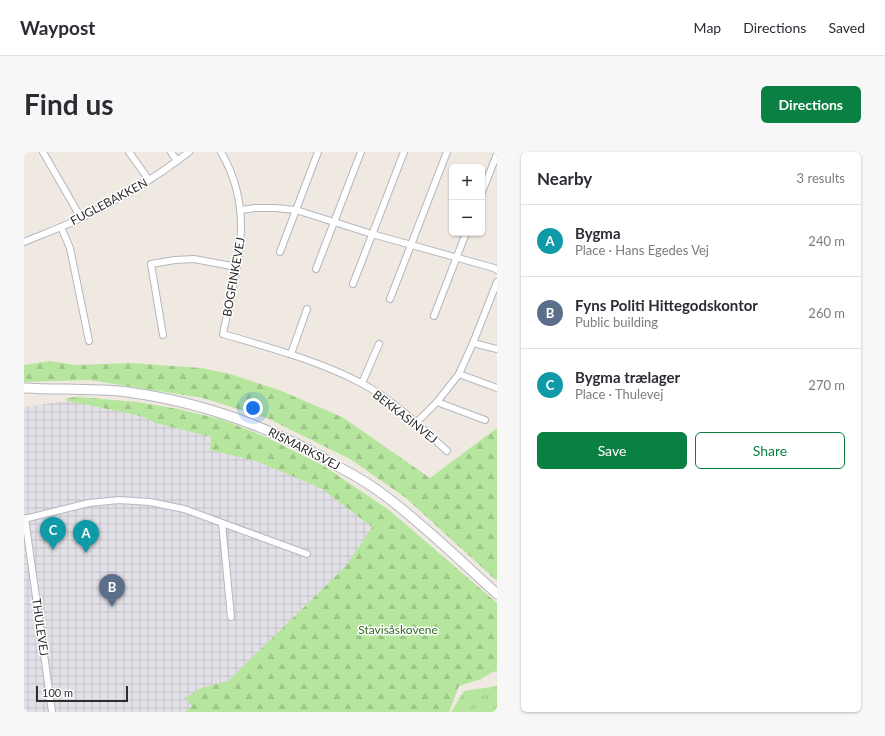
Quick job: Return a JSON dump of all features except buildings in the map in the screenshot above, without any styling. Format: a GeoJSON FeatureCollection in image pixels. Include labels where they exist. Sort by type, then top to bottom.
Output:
{"type":"FeatureCollection","features":[{"type":"Feature","properties":{"kind":"main road","name":"RISMARKSVEJ"},"geometry":{"type":"LineString","coordinates":[[24,388],[84,389],[135,394],[191,405],[234,417],[272,432],[318,454],[387,497],[497,594]]}},
{"type":"Feature","properties":{"kind":"main road","name":"RISMARKSVEJ"},"geometry":{"type":"LineString","coordinates":[[24,392],[48,389]]}},
{"type":"Feature","properties":{"kind":"street"},"geometry":{"type":"LineString","coordinates":[[43,152],[81,218]]}},
{"type":"Feature","properties":{"kind":"street"},"geometry":{"type":"LineString","coordinates":[[129,152],[149,180]]}},
{"type":"Feature","properties":{"kind":"street"},"geometry":{"type":"LineString","coordinates":[[170,152],[177,161]]}},
{"type":"Feature","properties":{"kind":"street","name":"FUGLEBAKKEN"},"geometry":{"type":"LineString","coordinates":[[24,242],[81,218],[119,198],[149,180],[188,152]]}},
{"type":"Feature","properties":{"kind":"street","name":"BOGFINKEVEJ"},"geometry":{"type":"LineString","coordinates":[[221,152],[230,168],[238,191],[242,228],[237,267],[223,334]]}},
{"type":"Feature","properties":{"kind":"street"},"geometry":{"type":"LineString","coordinates":[[280,252],[318,152]]}},
{"type":"Feature","properties":{"kind":"street"},"geometry":{"type":"LineString","coordinates":[[316,269],[361,152]]}},
{"type":"Feature","properties":{"kind":"street"},"geometry":{"type":"LineString","coordinates":[[353,284],[404,152]]}},
{"type":"Feature","properties":{"kind":"street"},"geometry":{"type":"LineString","coordinates":[[390,299],[446,152]]}},
{"type":"Feature","properties":{"kind":"street"},"geometry":{"type":"LineString","coordinates":[[485,184],[497,154]]}},
{"type":"Feature","properties":{"kind":"street"},"geometry":{"type":"LineString","coordinates":[[241,210],[255,208],[296,210],[372,234],[457,257],[497,270]]}},
{"type":"Feature","properties":{"kind":"street"},"geometry":{"type":"LineString","coordinates":[[61,227],[70,248],[89,341]]}},
{"type":"Feature","properties":{"kind":"street"},"geometry":{"type":"LineString","coordinates":[[434,316],[465,236]]}},
{"type":"Feature","properties":{"kind":"street"},"geometry":{"type":"LineString","coordinates":[[163,334],[151,264],[194,259],[237,267]]}},
{"type":"Feature","properties":{"kind":"street"},"geometry":{"type":"LineString","coordinates":[[416,424],[437,402],[458,374],[495,292],[497,282]]}},
{"type":"Feature","properties":{"kind":"street"},"geometry":{"type":"LineString","coordinates":[[291,354],[308,309]]}},
{"type":"Feature","properties":{"kind":"street","name":"BEKKASINVEJ"},"geometry":{"type":"LineString","coordinates":[[223,334],[291,354],[362,383],[389,402],[447,451]]}},
{"type":"Feature","properties":{"kind":"street"},"geometry":{"type":"LineString","coordinates":[[473,343],[497,349]]}},
{"type":"Feature","properties":{"kind":"street","name":"BEKKASINVEJ"},"geometry":{"type":"LineString","coordinates":[[362,383],[379,344]]}},
{"type":"Feature","properties":{"kind":"street"},"geometry":{"type":"LineString","coordinates":[[458,374],[497,388]]}},
{"type":"Feature","properties":{"kind":"street"},"geometry":{"type":"LineString","coordinates":[[437,402],[485,420]]}},
{"type":"Feature","properties":{"kind":"street"},"geometry":{"type":"LineString","coordinates":[[24,519],[89,503],[120,500],[150,502],[184,509],[307,554]]}},
{"type":"Feature","properties":{"kind":"street","name":"THULEVEJ"},"geometry":{"type":"LineString","coordinates":[[24,519],[52,712]]}},
{"type":"Feature","properties":{"kind":"street"},"geometry":{"type":"LineString","coordinates":[[222,523],[231,617]]}},
{"type":"Feature","properties":{"kind":"shaded area"},"geometry":{"type":"Polygon","coordinates":[[[67,401],[142,416],[156,423],[211,437],[210,450],[259,462],[322,489],[372,527],[345,567],[228,681],[201,688],[186,698],[192,706],[185,712],[24,712],[24,407],[67,401]]]}},
{"type":"Feature","properties":{"kind":"green space"},"geometry":{"type":"Polygon","coordinates":[[[50,361],[75,365],[131,363],[201,368],[230,374],[279,390],[342,417],[430,478],[497,428],[497,581],[406,498],[350,459],[269,419],[203,398],[89,380],[24,382],[24,365],[50,361]]]}},
{"type":"Feature","properties":{"kind":"green space","name":"Stavisåskovene"},"geometry":{"type":"Polygon","coordinates":[[[80,397],[137,402],[178,409],[220,419],[266,437],[324,466],[389,510],[497,603],[497,671],[481,679],[459,686],[449,712],[185,712],[192,706],[185,698],[201,688],[228,681],[345,567],[372,527],[322,489],[259,462],[210,450],[211,437],[156,423],[141,416],[67,401],[66,398],[80,397]]]}},
{"type":"Feature","properties":{"kind":"green space"},"geometry":{"type":"Polygon","coordinates":[[[497,686],[497,712],[451,712],[464,691],[497,686]]]}},
{"type":"Feature","properties":{"kind":"place","name":"Bygma trælager"},"geometry":{"type":"Point","coordinates":[53,550]}},
{"type":"Feature","properties":{"kind":"place","name":"Bygma"},"geometry":{"type":"Point","coordinates":[86,553]}},
{"type":"Feature","properties":{"kind":"place","name":"Fyns Politi Hittegodskontor"},"geometry":{"type":"Point","coordinates":[112,607]}}]}
